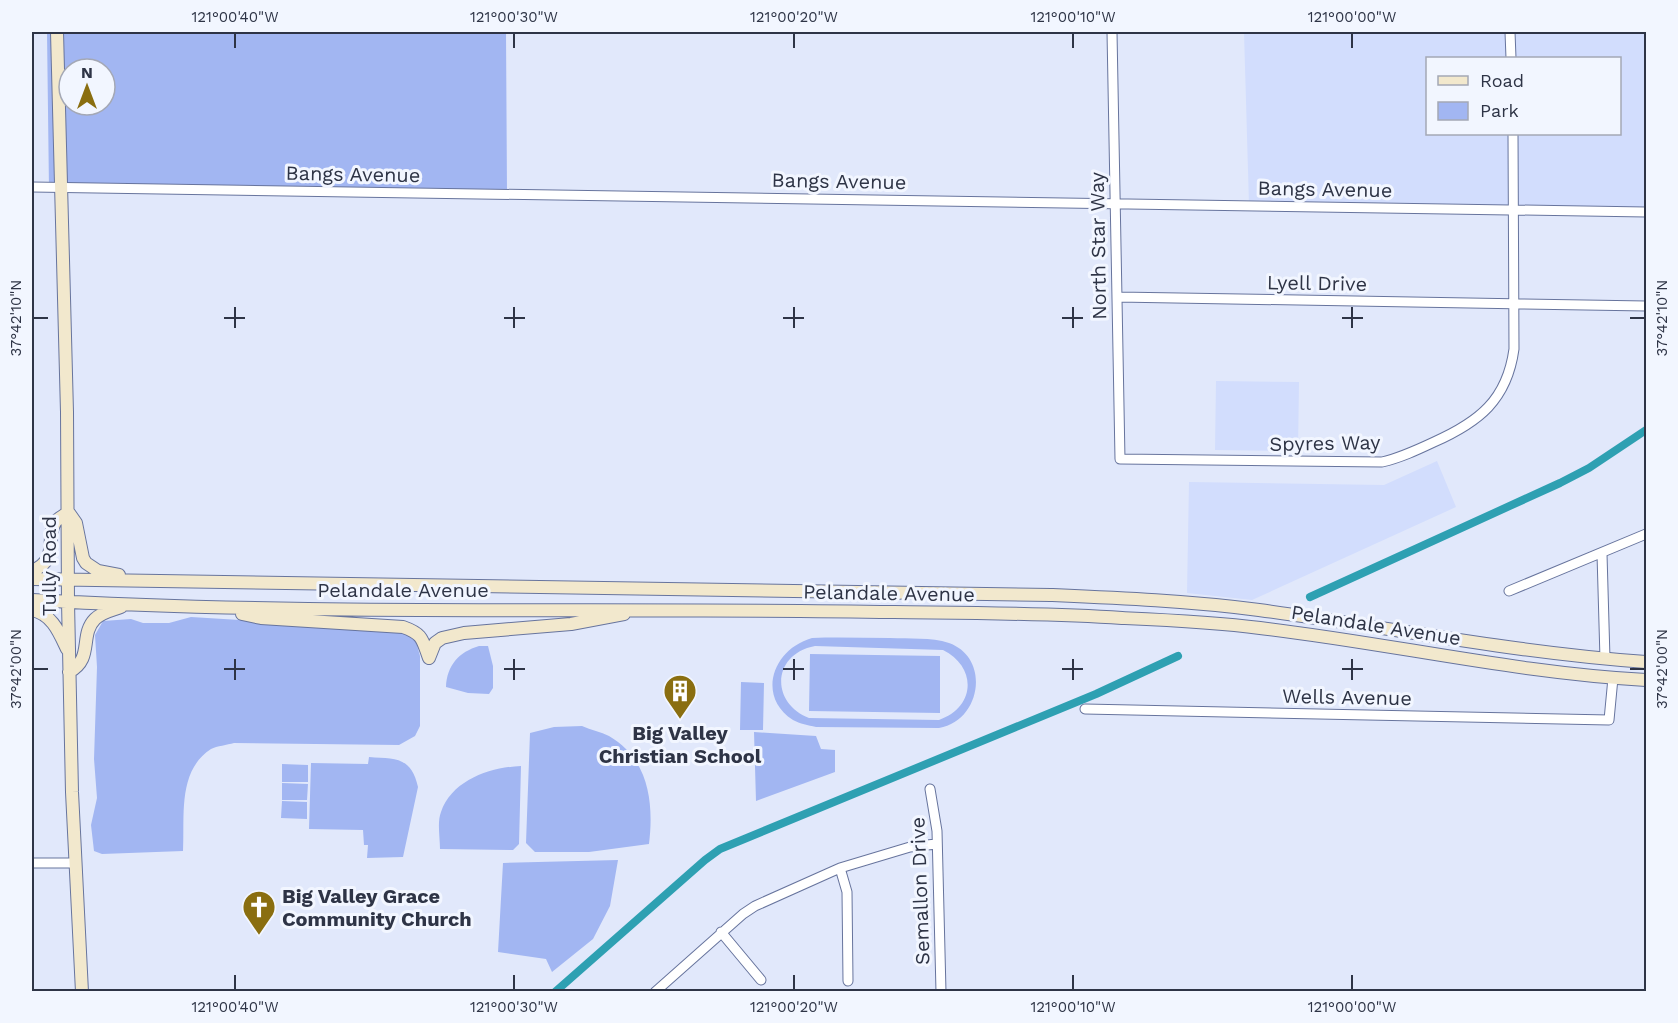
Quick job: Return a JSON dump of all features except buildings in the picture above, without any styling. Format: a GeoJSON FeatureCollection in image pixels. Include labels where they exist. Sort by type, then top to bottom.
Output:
{"type":"FeatureCollection","features":[{"type":"Feature","properties":{"kind":"main road","name":"Tully Road"},"geometry":{"type":"LineString","coordinates":[[57,32],[68,512],[69,672],[74,863],[82,992]]}},
{"type":"Feature","properties":{"kind":"main road"},"geometry":{"type":"LineString","coordinates":[[32,571],[41,566],[48,557],[56,521],[68,512]]}},
{"type":"Feature","properties":{"kind":"main road","name":"Pelandale Avenue"},"geometry":{"type":"LineString","coordinates":[[68,512],[76,523],[86,563],[98,571],[123,576],[134,582]]}},
{"type":"Feature","properties":{"kind":"main road","name":"Pelandale Avenue"},"geometry":{"type":"LineString","coordinates":[[32,579],[1125,598],[1257,610],[1368,625],[1515,650],[1647,662]]}},
{"type":"Feature","properties":{"kind":"main road","name":"Pelandale Avenue"},"geometry":{"type":"LineString","coordinates":[[32,600],[208,607],[1051,614],[1256,627],[1502,665],[1647,680]]}},
{"type":"Feature","properties":{"kind":"main road","name":"Pelandale Avenue"},"geometry":{"type":"LineString","coordinates":[[69,672],[79,667],[82,662],[94,620],[101,614],[127,604]]}},
{"type":"Feature","properties":{"kind":"main road"},"geometry":{"type":"LineString","coordinates":[[208,607],[261,618],[403,627],[421,636],[429,658],[435,643],[442,638],[464,633],[571,624],[603,619],[640,609]]}},
{"type":"Feature","properties":{"kind":"main road"},"geometry":{"type":"LineString","coordinates":[[32,610],[46,615],[55,625],[67,650],[69,672]]}},
{"type":"Feature","properties":{"kind":"street","name":"North Star Way"},"geometry":{"type":"LineString","coordinates":[[1112,32],[1120,459]]}},
{"type":"Feature","properties":{"kind":"street"},"geometry":{"type":"LineString","coordinates":[[1510,32],[1511,57]]}},
{"type":"Feature","properties":{"kind":"street","name":"Spyres Way"},"geometry":{"type":"LineString","coordinates":[[1120,459],[1382,462],[1400,457],[1461,429],[1483,413],[1504,384],[1513,358],[1515,304],[1513,135]]}},
{"type":"Feature","properties":{"kind":"street","name":"Bangs Avenue"},"geometry":{"type":"LineString","coordinates":[[32,187],[1647,212]]}},
{"type":"Feature","properties":{"kind":"street","name":"Lyell Drive"},"geometry":{"type":"LineString","coordinates":[[1118,297],[1647,306]]}},
{"type":"Feature","properties":{"kind":"street"},"geometry":{"type":"LineString","coordinates":[[1509,591],[1647,534]]}},
{"type":"Feature","properties":{"kind":"street"},"geometry":{"type":"LineString","coordinates":[[1602,554],[1605,659]]}},
{"type":"Feature","properties":{"kind":"street","name":"Wells Avenue"},"geometry":{"type":"LineString","coordinates":[[1085,710],[1609,720],[1613,678]]}},
{"type":"Feature","properties":{"kind":"street","name":"Semallon Drive"},"geometry":{"type":"LineString","coordinates":[[930,789],[936,817],[941,992]]}},
{"type":"Feature","properties":{"kind":"street"},"geometry":{"type":"LineString","coordinates":[[655,992],[721,932],[755,906],[840,868],[910,847],[936,844]]}},
{"type":"Feature","properties":{"kind":"street"},"geometry":{"type":"LineString","coordinates":[[32,863],[74,863]]}},
{"type":"Feature","properties":{"kind":"street"},"geometry":{"type":"LineString","coordinates":[[840,868],[847,892],[848,981]]}},
{"type":"Feature","properties":{"kind":"street"},"geometry":{"type":"LineString","coordinates":[[721,932],[761,980]]}},
{"type":"Feature","properties":{"kind":"shaded area"},"geometry":{"type":"Polygon","coordinates":[[[1244,32],[1646,32],[1646,211],[1249,205],[1244,32]]]}},
{"type":"Feature","properties":{"kind":"shaded area"},"geometry":{"type":"Polygon","coordinates":[[[1216,381],[1299,382],[1298,451],[1215,450],[1216,381]]]}},
{"type":"Feature","properties":{"kind":"shaded area"},"geometry":{"type":"Polygon","coordinates":[[[1437,461],[1456,507],[1252,600],[1187,593],[1189,482],[1384,485],[1437,461]]]}},
{"type":"Feature","properties":{"kind":"green space"},"geometry":{"type":"Polygon","coordinates":[[[47,32],[506,32],[507,194],[49,190],[47,32]]]}},
{"type":"Feature","properties":{"kind":"green space"},"geometry":{"type":"Polygon","coordinates":[[[191,617],[400,630],[415,638],[420,656],[420,726],[415,736],[399,745],[234,743],[213,748],[200,758],[188,782],[185,795],[183,851],[102,854],[94,851],[91,825],[97,798],[94,759],[97,667],[95,635],[103,621],[131,619],[143,623],[169,623],[191,617]]]}},
{"type":"Feature","properties":{"kind":"green space"},"geometry":{"type":"Polygon","coordinates":[[[812,638],[920,639],[949,643],[962,651],[971,662],[975,675],[972,702],[964,714],[953,723],[939,728],[816,727],[798,722],[782,710],[775,699],[772,686],[779,662],[798,644],[812,638]],[[815,646],[801,651],[790,659],[781,679],[782,691],[787,702],[796,711],[809,718],[939,720],[960,706],[968,686],[962,666],[943,650],[815,646]]]}},
{"type":"Feature","properties":{"kind":"green space"},"geometry":{"type":"Polygon","coordinates":[[[479,646],[488,646],[493,666],[493,688],[489,694],[468,693],[446,687],[449,672],[455,660],[479,646]]]}},
{"type":"Feature","properties":{"kind":"green space"},"geometry":{"type":"Polygon","coordinates":[[[810,654],[940,656],[940,713],[809,711],[810,654]]]}},
{"type":"Feature","properties":{"kind":"green space"},"geometry":{"type":"Polygon","coordinates":[[[741,682],[764,683],[763,730],[740,730],[741,682]]]}},
{"type":"Feature","properties":{"kind":"green space"},"geometry":{"type":"Polygon","coordinates":[[[582,726],[609,736],[633,757],[641,769],[649,798],[649,844],[589,852],[535,852],[526,843],[530,733],[554,727],[582,726]]]}},
{"type":"Feature","properties":{"kind":"green space"},"geometry":{"type":"Polygon","coordinates":[[[754,732],[816,736],[821,749],[835,750],[835,772],[756,801],[754,732]]]}},
{"type":"Feature","properties":{"kind":"green space"},"geometry":{"type":"Polygon","coordinates":[[[369,757],[401,761],[415,777],[418,787],[403,857],[367,858],[368,845],[364,845],[363,830],[309,829],[311,763],[368,764],[369,757]]]}},
{"type":"Feature","properties":{"kind":"green space"},"geometry":{"type":"Polygon","coordinates":[[[282,764],[308,765],[308,782],[282,782],[282,764]]]}},
{"type":"Feature","properties":{"kind":"green space"},"geometry":{"type":"Polygon","coordinates":[[[521,766],[519,844],[513,850],[440,849],[440,816],[446,801],[454,791],[474,777],[497,769],[521,766]]]}},
{"type":"Feature","properties":{"kind":"green space"},"geometry":{"type":"Polygon","coordinates":[[[282,783],[308,784],[307,800],[282,800],[282,783]]]}},
{"type":"Feature","properties":{"kind":"green space"},"geometry":{"type":"Polygon","coordinates":[[[282,801],[307,802],[307,819],[281,818],[282,801]]]}},
{"type":"Feature","properties":{"kind":"green space"},"geometry":{"type":"Polygon","coordinates":[[[618,860],[610,906],[593,939],[552,972],[546,959],[498,952],[503,863],[618,860]]]}},
{"type":"Feature","properties":{"kind":"waterway"},"geometry":{"type":"LineString","coordinates":[[1310,597],[1560,483],[1589,468],[1646,430]]}},
{"type":"Feature","properties":{"kind":"waterway"},"geometry":{"type":"LineString","coordinates":[[555,992],[720,849],[1096,694],[1178,656]]}},
{"type":"Feature","properties":{"kind":"place","name":"Big Valley Christian School"},"geometry":{"type":"Point","coordinates":[680,720]}},
{"type":"Feature","properties":{"kind":"place","name":"Big Valley Grace Community Church"},"geometry":{"type":"Point","coordinates":[259,936]}}]}
